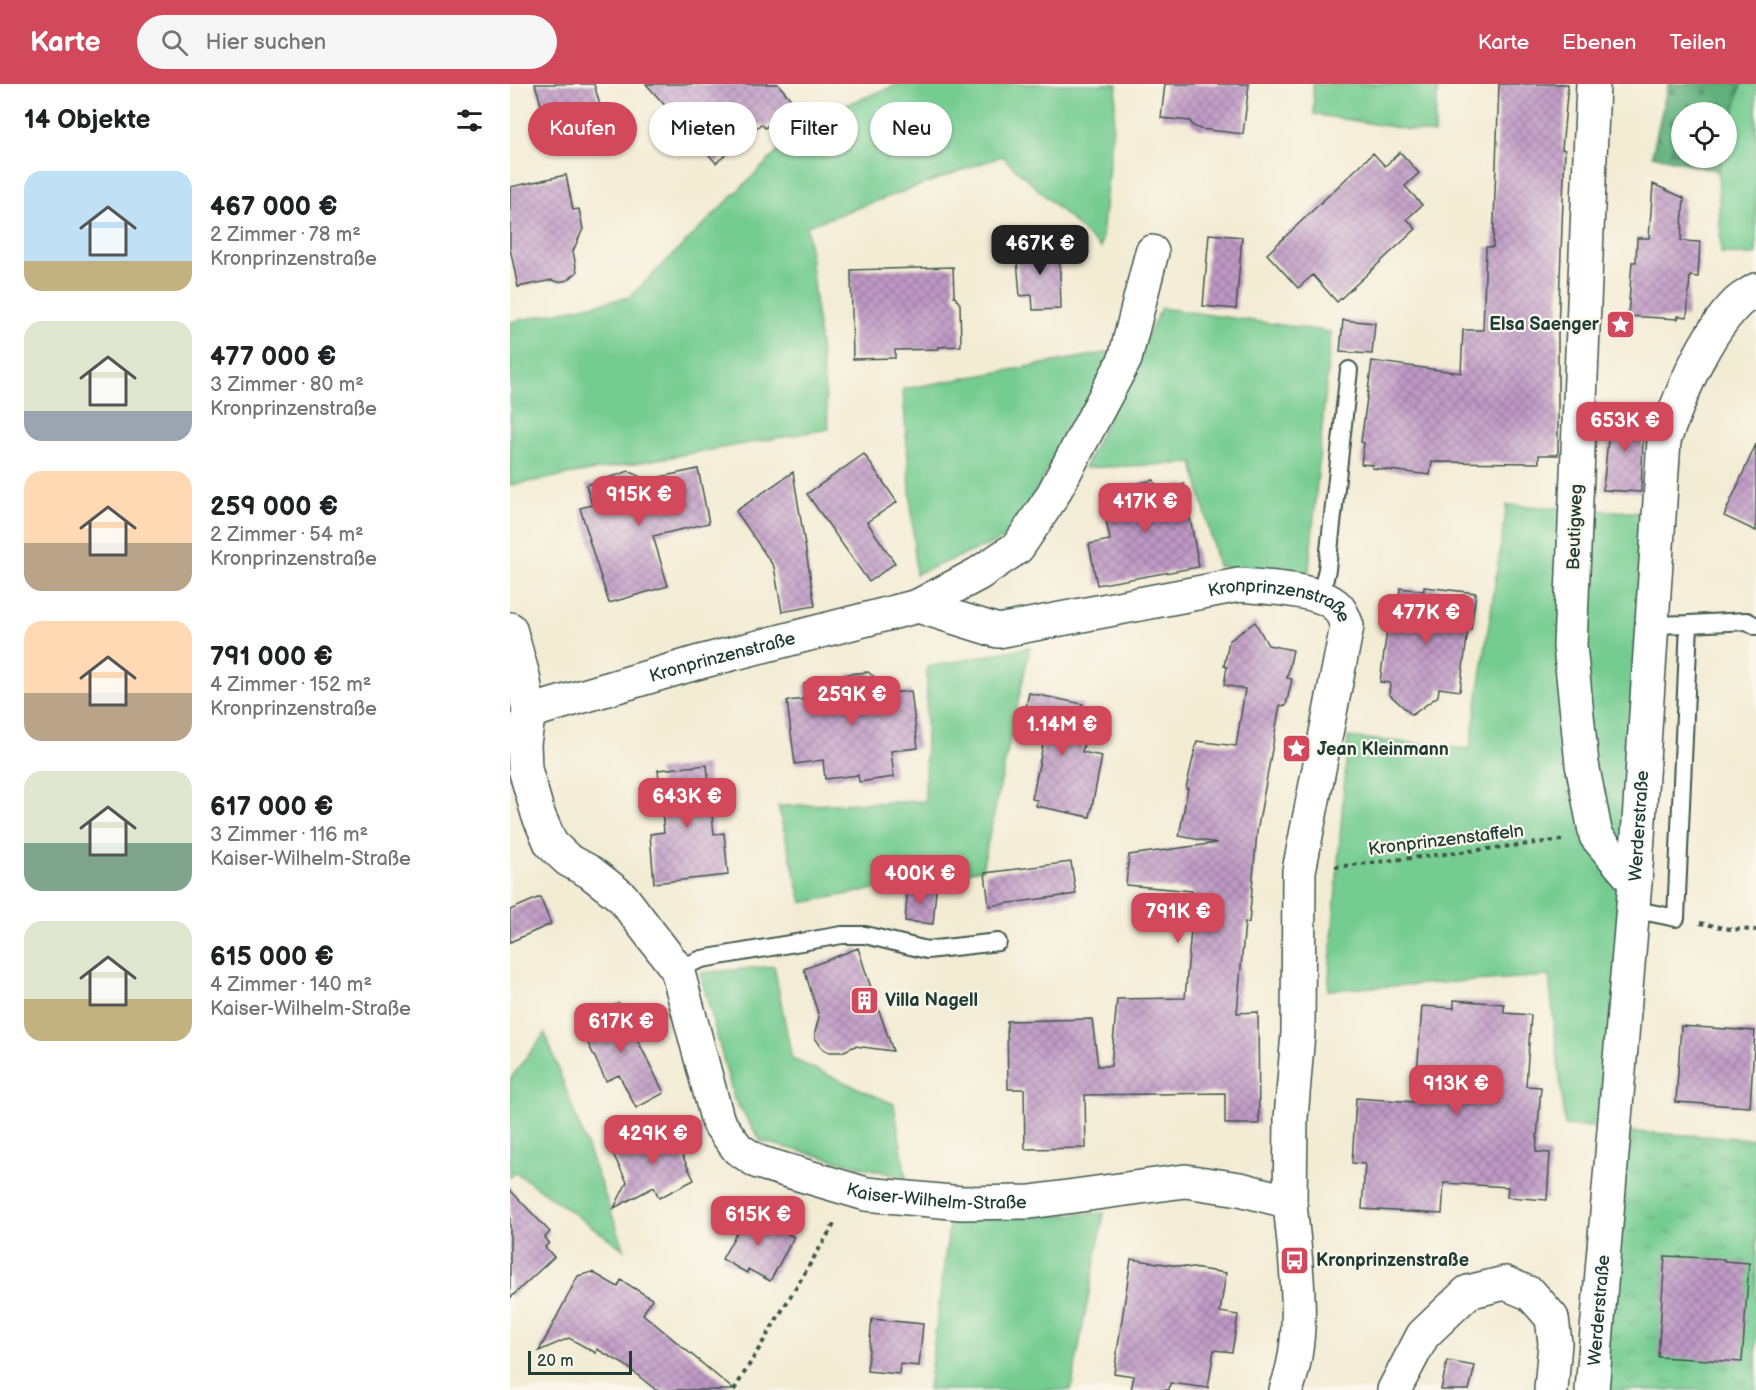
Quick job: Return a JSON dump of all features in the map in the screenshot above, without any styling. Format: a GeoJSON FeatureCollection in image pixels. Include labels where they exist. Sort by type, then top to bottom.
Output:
{"type":"FeatureCollection","features":[{"type":"Feature","properties":{"kind":"street","name":"Beutigweg"},"geometry":{"type":"LineString","coordinates":[[1593,84],[1570,646],[1582,764],[1596,836],[1634,896]]}},
{"type":"Feature","properties":{"kind":"street","name":"Kronprinzenstraße"},"geometry":{"type":"LineString","coordinates":[[529,712],[696,663],[918,606],[978,574],[1018,547],[1051,498],[1125,359],[1152,252]]}},
{"type":"Feature","properties":{"kind":"street","name":"Werderstraße"},"geometry":{"type":"LineString","coordinates":[[1592,1390],[1634,896],[1664,440],[1685,387],[1715,329],[1738,302],[1756,290]]}},
{"type":"Feature","properties":{"kind":"street","name":"Kronprinzenstraße"},"geometry":{"type":"LineString","coordinates":[[918,606],[998,631],[1239,585],[1277,588],[1320,596],[1338,608],[1347,627],[1299,871],[1298,1033],[1292,1118],[1290,1202]]}},
{"type":"Feature","properties":{"kind":"street","name":"Kaiser-Wilhelm-Straße"},"geometry":{"type":"LineString","coordinates":[[510,629],[523,676],[529,712],[524,743],[525,769],[538,814],[550,844],[568,860],[590,872],[622,897],[677,969],[718,1122],[738,1149],[758,1162],[866,1194],[962,1203],[1030,1202],[1185,1180],[1240,1189],[1290,1202]]}},
{"type":"Feature","properties":{"kind":"street"},"geometry":{"type":"LineString","coordinates":[[1286,1390],[1298,1346],[1290,1202]]}},
{"type":"Feature","properties":{"kind":"street"},"geometry":{"type":"LineString","coordinates":[[1394,1390],[1423,1335],[1468,1292],[1505,1283],[1531,1294],[1552,1318],[1555,1343],[1551,1390]]}},
{"type":"Feature","properties":{"kind":"lane"},"geometry":{"type":"LineString","coordinates":[[1320,596],[1327,569],[1349,370]]}},
{"type":"Feature","properties":{"kind":"lane"},"geometry":{"type":"LineString","coordinates":[[1652,625],[1753,622]]}},
{"type":"Feature","properties":{"kind":"lane"},"geometry":{"type":"LineString","coordinates":[[1634,896],[1676,918],[1689,624]]}},
{"type":"Feature","properties":{"kind":"lane"},"geometry":{"type":"LineString","coordinates":[[677,969],[702,959],[842,935],[865,934],[927,950],[998,942]]}},
{"type":"Feature","properties":{"kind":"path","name":"Kronprinzenstaffeln"},"geometry":{"type":"LineString","coordinates":[[1299,871],[1596,836]]}},
{"type":"Feature","properties":{"kind":"path"},"geometry":{"type":"LineString","coordinates":[[1730,929],[1756,930]]}},
{"type":"Feature","properties":{"kind":"path"},"geometry":{"type":"LineString","coordinates":[[734,1390],[838,1219]]}},
{"type":"Feature","properties":{"kind":"green space"},"geometry":{"type":"Polygon","coordinates":[[[899,84],[1117,84],[1101,248],[1002,156],[807,226],[829,429],[510,485],[510,322],[630,297],[773,156],[858,156],[858,102],[854,102],[899,84]]]}},
{"type":"Feature","properties":{"kind":"green space"},"geometry":{"type":"Polygon","coordinates":[[[1313,84],[1438,84],[1434,134],[1314,114],[1313,84]]]}},
{"type":"Feature","properties":{"kind":"green space"},"geometry":{"type":"Polygon","coordinates":[[[1668,84],[1741,84],[1736,102],[1671,102],[1671,160],[1652,155],[1668,84]]]}},
{"type":"Feature","properties":{"kind":"green space"},"geometry":{"type":"Polygon","coordinates":[[[1741,84],[1756,84],[1756,255],[1721,254],[1718,171],[1719,168],[1737,168],[1736,102],[1741,84]]]}},
{"type":"Feature","properties":{"kind":"green space"},"geometry":{"type":"Polygon","coordinates":[[[1161,308],[1331,332],[1308,580],[1218,566],[1193,463],[1084,468],[1161,308]]]}},
{"type":"Feature","properties":{"kind":"green space"},"geometry":{"type":"Polygon","coordinates":[[[1116,351],[1009,537],[916,574],[903,389],[1116,351]]]}},
{"type":"Feature","properties":{"kind":"green space"},"geometry":{"type":"Polygon","coordinates":[[[1507,505],[1650,513],[1606,1127],[1565,1126],[1549,976],[1328,990],[1348,737],[1470,749],[1507,505]]]}},
{"type":"Feature","properties":{"kind":"green space"},"geometry":{"type":"Polygon","coordinates":[[[1030,647],[982,869],[802,903],[778,806],[925,801],[927,667],[1030,647]]]}},
{"type":"Feature","properties":{"kind":"green space"},"geometry":{"type":"Polygon","coordinates":[[[774,966],[792,1059],[894,1104],[906,1178],[761,1141],[734,1099],[700,973],[774,966]]]}},
{"type":"Feature","properties":{"kind":"green space"},"geometry":{"type":"Polygon","coordinates":[[[545,1033],[625,1250],[515,1172],[510,1177],[510,1079],[545,1033]]]}},
{"type":"Feature","properties":{"kind":"green space"},"geometry":{"type":"Polygon","coordinates":[[[1614,1131],[1756,1139],[1756,1390],[1592,1390],[1614,1131]]]}},
{"type":"Feature","properties":{"kind":"green space"},"geometry":{"type":"Polygon","coordinates":[[[1104,1213],[1071,1390],[928,1390],[950,1220],[1104,1213]]]}},
{"type":"Feature","properties":{"kind":"building"},"geometry":{"type":"Polygon","coordinates":[[[535,84],[594,84],[599,102],[540,102],[535,84]]]}},
{"type":"Feature","properties":{"kind":"building"},"geometry":{"type":"Polygon","coordinates":[[[646,84],[778,84],[793,102],[769,102],[769,125],[765,128],[761,124],[757,127],[757,102],[662,102],[646,84]]]}},
{"type":"Feature","properties":{"kind":"building"},"geometry":{"type":"Polygon","coordinates":[[[1165,84],[1249,84],[1243,134],[1200,129],[1193,126],[1190,121],[1161,118],[1165,84]]]}},
{"type":"Feature","properties":{"kind":"building"},"geometry":{"type":"Polygon","coordinates":[[[1499,84],[1568,84],[1562,149],[1565,150],[1558,329],[1558,455],[1539,455],[1539,463],[1432,462],[1430,475],[1372,468],[1373,465],[1361,464],[1364,443],[1361,442],[1372,361],[1461,373],[1463,330],[1483,330],[1486,247],[1493,247],[1499,84]]]}},
{"type":"Feature","properties":{"kind":"building"},"geometry":{"type":"Polygon","coordinates":[[[1400,152],[1419,173],[1405,186],[1422,205],[1407,219],[1416,229],[1337,302],[1313,275],[1298,288],[1267,254],[1373,153],[1385,166],[1400,152]]]}},
{"type":"Feature","properties":{"kind":"building"},"geometry":{"type":"Polygon","coordinates":[[[710,156],[724,156],[716,163],[710,156]]]}},
{"type":"Feature","properties":{"kind":"building"},"geometry":{"type":"Polygon","coordinates":[[[566,175],[573,210],[579,209],[583,229],[573,251],[577,272],[568,280],[558,282],[552,280],[518,287],[510,248],[510,187],[566,175]]]}},
{"type":"Feature","properties":{"kind":"building"},"geometry":{"type":"Polygon","coordinates":[[[1653,184],[1684,198],[1681,241],[1700,242],[1698,277],[1690,276],[1687,317],[1678,316],[1678,319],[1628,316],[1632,262],[1636,262],[1637,238],[1649,238],[1653,184]]]}},
{"type":"Feature","properties":{"kind":"building"},"geometry":{"type":"Polygon","coordinates":[[[1209,234],[1242,237],[1236,309],[1203,306],[1209,234]]]}},
{"type":"Feature","properties":{"kind":"building"},"geometry":{"type":"Polygon","coordinates":[[[1059,245],[1061,309],[1033,310],[1032,295],[1020,296],[1016,247],[1059,245]]]}},
{"type":"Feature","properties":{"kind":"building"},"geometry":{"type":"Polygon","coordinates":[[[953,267],[954,296],[960,304],[961,346],[895,350],[895,358],[853,359],[851,270],[953,267]]]}},
{"type":"Feature","properties":{"kind":"building"},"geometry":{"type":"Polygon","coordinates":[[[1343,320],[1375,323],[1372,354],[1340,352],[1343,320]]]}},
{"type":"Feature","properties":{"kind":"building"},"geometry":{"type":"Polygon","coordinates":[[[1611,410],[1644,416],[1641,492],[1603,490],[1611,410]]]}},
{"type":"Feature","properties":{"kind":"building"},"geometry":{"type":"Polygon","coordinates":[[[1756,444],[1756,531],[1724,516],[1756,444]]]}},
{"type":"Feature","properties":{"kind":"building"},"geometry":{"type":"Polygon","coordinates":[[[864,454],[897,502],[867,522],[895,563],[869,582],[807,494],[864,454]]]}},
{"type":"Feature","properties":{"kind":"building"},"geometry":{"type":"Polygon","coordinates":[[[698,469],[709,523],[653,536],[668,586],[609,603],[580,508],[592,505],[586,485],[629,471],[646,480],[698,469]]]}},
{"type":"Feature","properties":{"kind":"building"},"geometry":{"type":"Polygon","coordinates":[[[793,472],[815,606],[782,612],[774,567],[736,511],[793,472]]]}},
{"type":"Feature","properties":{"kind":"building"},"geometry":{"type":"Polygon","coordinates":[[[1154,480],[1156,490],[1184,484],[1199,567],[1097,585],[1089,544],[1110,540],[1103,504],[1119,501],[1117,487],[1154,480]]]}},
{"type":"Feature","properties":{"kind":"building"},"geometry":{"type":"Polygon","coordinates":[[[1424,587],[1476,593],[1471,630],[1468,630],[1460,691],[1439,688],[1438,696],[1412,715],[1389,694],[1390,683],[1380,682],[1392,605],[1398,606],[1400,588],[1424,591],[1424,587]]]}},
{"type":"Feature","properties":{"kind":"building"},"geometry":{"type":"Polygon","coordinates":[[[1255,622],[1268,645],[1293,650],[1287,678],[1292,679],[1286,706],[1280,705],[1257,832],[1249,923],[1245,922],[1237,1013],[1258,1012],[1259,1124],[1225,1124],[1225,1093],[1085,1095],[1086,1148],[1025,1149],[1024,1089],[1008,1089],[1007,1021],[1092,1019],[1098,1066],[1111,1066],[1117,999],[1185,998],[1192,891],[1126,885],[1129,855],[1217,843],[1179,836],[1188,788],[1186,788],[1197,741],[1236,746],[1245,689],[1224,685],[1227,667],[1224,666],[1229,641],[1255,622]]]}},
{"type":"Feature","properties":{"kind":"building"},"geometry":{"type":"Polygon","coordinates":[[[868,672],[890,689],[891,693],[911,691],[918,748],[891,751],[894,777],[859,782],[858,775],[825,779],[823,760],[795,764],[787,701],[806,699],[804,684],[846,678],[848,674],[868,672]]]}},
{"type":"Feature","properties":{"kind":"building"},"geometry":{"type":"Polygon","coordinates":[[[1029,693],[1083,704],[1076,742],[1084,744],[1082,752],[1102,756],[1090,817],[1036,806],[1037,800],[1032,799],[1043,745],[1033,742],[1037,724],[1023,721],[1029,693]]]}},
{"type":"Feature","properties":{"kind":"building"},"geometry":{"type":"Polygon","coordinates":[[[707,765],[714,834],[724,833],[728,875],[654,883],[650,834],[664,832],[658,770],[707,765]]]}},
{"type":"Feature","properties":{"kind":"building"},"geometry":{"type":"Polygon","coordinates":[[[1071,862],[1076,894],[989,906],[985,873],[1071,862]]]}},
{"type":"Feature","properties":{"kind":"building"},"geometry":{"type":"Polygon","coordinates":[[[908,887],[936,890],[933,924],[905,921],[908,887]]]}},
{"type":"Feature","properties":{"kind":"building"},"geometry":{"type":"Polygon","coordinates":[[[540,897],[551,924],[510,942],[510,910],[540,897]]]}},
{"type":"Feature","properties":{"kind":"building","name":"Villa Nagell"},"geometry":{"type":"Polygon","coordinates":[[[858,948],[893,1051],[855,1046],[842,1052],[829,1052],[823,1049],[815,1038],[819,1017],[804,969],[858,948]]]}},
{"type":"Feature","properties":{"kind":"building"},"geometry":{"type":"Polygon","coordinates":[[[1454,1000],[1504,1004],[1504,1013],[1531,1015],[1526,1086],[1541,1087],[1536,1152],[1550,1153],[1547,1200],[1507,1197],[1508,1187],[1444,1183],[1442,1214],[1362,1209],[1365,1164],[1352,1163],[1356,1098],[1415,1102],[1422,1006],[1454,1008],[1454,1000]]]}},
{"type":"Feature","properties":{"kind":"building"},"geometry":{"type":"Polygon","coordinates":[[[619,1003],[664,1093],[636,1108],[619,1075],[606,1081],[578,1022],[619,1003]]]}},
{"type":"Feature","properties":{"kind":"building"},"geometry":{"type":"Polygon","coordinates":[[[1681,1026],[1755,1031],[1750,1107],[1676,1102],[1681,1026]]]}},
{"type":"Feature","properties":{"kind":"building"},"geometry":{"type":"Polygon","coordinates":[[[668,1126],[694,1180],[659,1198],[654,1187],[614,1208],[627,1182],[613,1154],[668,1126]]]}},
{"type":"Feature","properties":{"kind":"building"},"geometry":{"type":"Polygon","coordinates":[[[510,1190],[550,1232],[545,1237],[549,1243],[545,1247],[554,1257],[510,1298],[510,1190]]]}},
{"type":"Feature","properties":{"kind":"building"},"geometry":{"type":"Polygon","coordinates":[[[748,1212],[794,1237],[770,1281],[748,1269],[747,1273],[722,1259],[748,1212]]]}},
{"type":"Feature","properties":{"kind":"building"},"geometry":{"type":"Polygon","coordinates":[[[1665,1256],[1724,1259],[1724,1261],[1749,1263],[1742,1362],[1658,1357],[1665,1256]]]}},
{"type":"Feature","properties":{"kind":"building"},"geometry":{"type":"Polygon","coordinates":[[[1131,1259],[1226,1273],[1220,1312],[1238,1315],[1232,1352],[1214,1350],[1208,1388],[1170,1383],[1169,1390],[1131,1390],[1134,1376],[1114,1373],[1131,1259]]]}},
{"type":"Feature","properties":{"kind":"building"},"geometry":{"type":"Polygon","coordinates":[[[592,1272],[618,1287],[621,1280],[652,1299],[643,1314],[734,1390],[656,1390],[625,1365],[597,1349],[596,1353],[569,1338],[539,1351],[578,1276],[592,1272]]]}},
{"type":"Feature","properties":{"kind":"building"},"geometry":{"type":"Polygon","coordinates":[[[872,1319],[923,1324],[919,1366],[900,1364],[899,1374],[867,1371],[872,1319]]]}},
{"type":"Feature","properties":{"kind":"building"},"geometry":{"type":"Polygon","coordinates":[[[1447,1361],[1475,1366],[1469,1390],[1441,1390],[1447,1361]]]}},
{"type":"Feature","properties":{"kind":"place","name":"Elsa Saenger"},"geometry":{"type":"Point","coordinates":[1620,324]}},
{"type":"Feature","properties":{"kind":"place","name":"Jean Kleinmann"},"geometry":{"type":"Point","coordinates":[1296,749]}},
{"type":"Feature","properties":{"kind":"place","name":"Villa Nagell"},"geometry":{"type":"Point","coordinates":[864,1000]}},
{"type":"Feature","properties":{"kind":"place","name":"Kronprinzenstraße"},"geometry":{"type":"Point","coordinates":[1295,1260]}}]}
